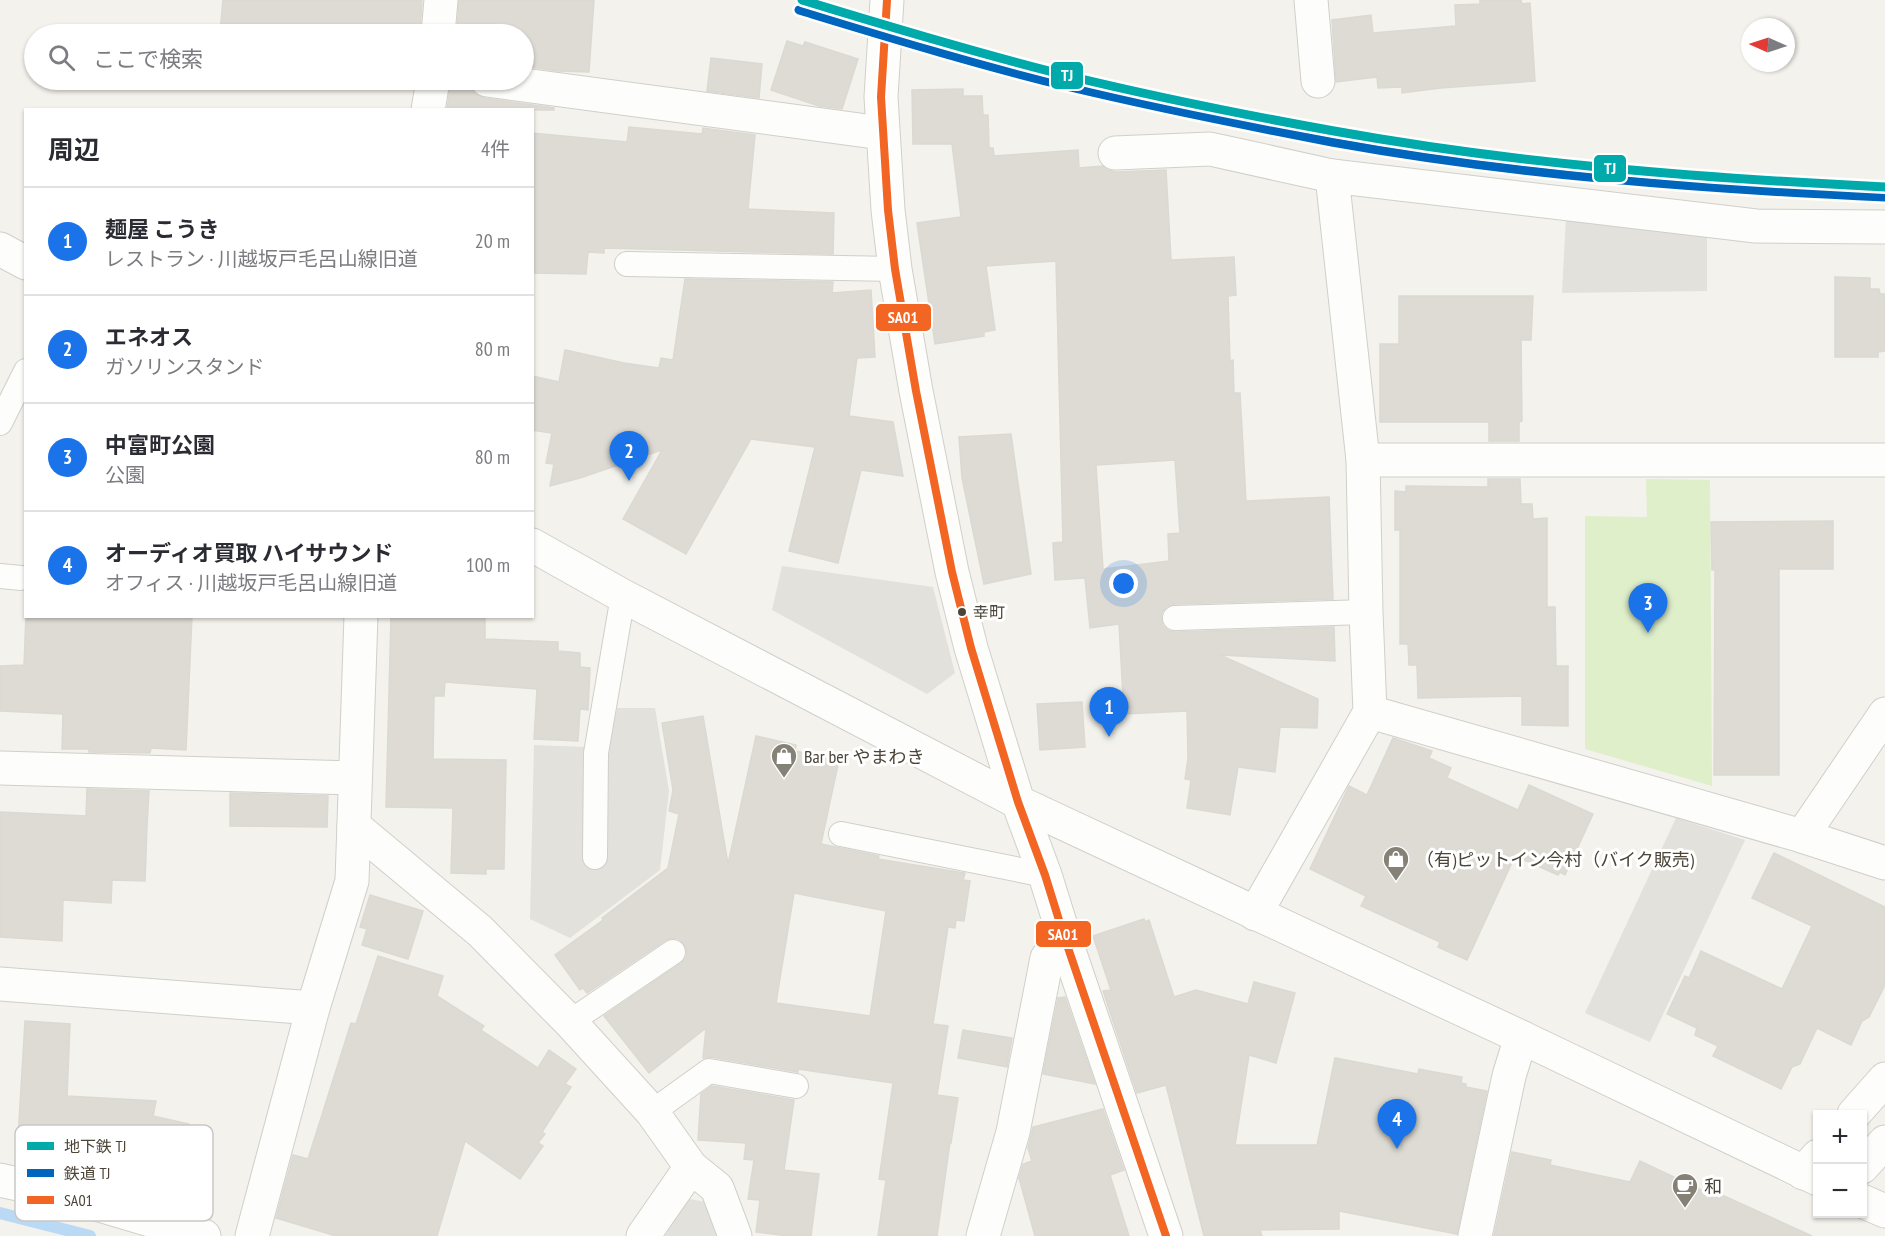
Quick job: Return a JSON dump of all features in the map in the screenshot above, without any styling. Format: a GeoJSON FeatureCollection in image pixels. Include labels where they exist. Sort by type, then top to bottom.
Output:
{"type":"FeatureCollection","features":[{"type":"Feature","properties":{"kind":"street"},"geometry":{"type":"LineString","coordinates":[[439,24],[441,0]]}},
{"type":"Feature","properties":{"kind":"street"},"geometry":{"type":"LineString","coordinates":[[887,0],[882,64],[882,133],[888,210],[895,269],[916,391],[952,572],[971,648],[1018,802],[1046,875],[1064,936],[1167,1236]]}},
{"type":"Feature","properties":{"kind":"street"},"geometry":{"type":"LineString","coordinates":[[1311,0],[1318,81]]}},
{"type":"Feature","properties":{"kind":"street"},"geometry":{"type":"LineString","coordinates":[[534,86],[882,133]]}},
{"type":"Feature","properties":{"kind":"street"},"geometry":{"type":"LineString","coordinates":[[428,108],[431,90]]}},
{"type":"Feature","properties":{"kind":"street"},"geometry":{"type":"LineString","coordinates":[[1115,153],[1210,149],[1332,176],[1756,226],[1885,227]]}},
{"type":"Feature","properties":{"kind":"street"},"geometry":{"type":"LineString","coordinates":[[1255,914],[1370,712],[1362,460],[1332,176]]}},
{"type":"Feature","properties":{"kind":"street"},"geometry":{"type":"LineString","coordinates":[[0,249],[24,262]]}},
{"type":"Feature","properties":{"kind":"street"},"geometry":{"type":"LineString","coordinates":[[1362,460],[1885,460]]}},
{"type":"Feature","properties":{"kind":"street"},"geometry":{"type":"LineString","coordinates":[[534,546],[623,596],[1018,802],[1521,1037],[1813,1169]]}},
{"type":"Feature","properties":{"kind":"street"},"geometry":{"type":"LineString","coordinates":[[252,1236],[313,1008],[352,881],[361,618]]}},
{"type":"Feature","properties":{"kind":"street"},"geometry":{"type":"LineString","coordinates":[[1370,712],[1802,836],[1885,863]]}},
{"type":"Feature","properties":{"kind":"street"},"geometry":{"type":"LineString","coordinates":[[1802,836],[1885,714]]}},
{"type":"Feature","properties":{"kind":"street"},"geometry":{"type":"LineString","coordinates":[[0,768],[355,778]]}},
{"type":"Feature","properties":{"kind":"street"},"geometry":{"type":"LineString","coordinates":[[354,826],[480,931],[570,1022],[651,1112],[692,1167],[717,1188],[735,1236]]}},
{"type":"Feature","properties":{"kind":"street"},"geometry":{"type":"LineString","coordinates":[[983,1236],[1013,1132],[1047,958],[1064,936]]}},
{"type":"Feature","properties":{"kind":"street"},"geometry":{"type":"LineString","coordinates":[[0,984],[313,1008]]}},
{"type":"Feature","properties":{"kind":"street"},"geometry":{"type":"LineString","coordinates":[[1475,1236],[1509,1077],[1521,1037]]}},
{"type":"Feature","properties":{"kind":"street"},"geometry":{"type":"LineString","coordinates":[[1858,1110],[1885,1079]]}},
{"type":"Feature","properties":{"kind":"street"},"geometry":{"type":"LineString","coordinates":[[1866,1164],[1885,1142]]}},
{"type":"Feature","properties":{"kind":"street"},"geometry":{"type":"LineString","coordinates":[[643,1236],[692,1167]]}},
{"type":"Feature","properties":{"kind":"street"},"geometry":{"type":"LineString","coordinates":[[0,1180],[15,1183]]}},
{"type":"Feature","properties":{"kind":"street"},"geometry":{"type":"LineString","coordinates":[[1867,1203],[1885,1211]]}},
{"type":"Feature","properties":{"kind":"street"},"geometry":{"type":"LineString","coordinates":[[153,1221],[204,1236]]}},
{"type":"Feature","properties":{"kind":"lane"},"geometry":{"type":"LineString","coordinates":[[627,264],[895,269]]}},
{"type":"Feature","properties":{"kind":"lane"},"geometry":{"type":"LineString","coordinates":[[0,423],[24,375]]}},
{"type":"Feature","properties":{"kind":"lane"},"geometry":{"type":"LineString","coordinates":[[595,857],[596,753],[623,596]]}},
{"type":"Feature","properties":{"kind":"lane"},"geometry":{"type":"LineString","coordinates":[[1175,618],[1366,612]]}},
{"type":"Feature","properties":{"kind":"lane"},"geometry":{"type":"LineString","coordinates":[[841,834],[1046,875]]}},
{"type":"Feature","properties":{"kind":"lane"},"geometry":{"type":"LineString","coordinates":[[570,1022],[673,952]]}},
{"type":"Feature","properties":{"kind":"lane"},"geometry":{"type":"LineString","coordinates":[[651,1112],[709,1071],[796,1086]]}},
{"type":"Feature","properties":{"kind":"green space"},"geometry":{"type":"Polygon","coordinates":[[[1646,479],[1710,480],[1712,786],[1585,749],[1585,516],[1647,517],[1646,479]]]}},
{"type":"Feature","properties":{"kind":"shaded area"},"geometry":{"type":"Polygon","coordinates":[[[1566,217],[1707,233],[1707,291],[1562,293],[1566,217]]]}},
{"type":"Feature","properties":{"kind":"shaded area"},"geometry":{"type":"Polygon","coordinates":[[[782,566],[933,587],[955,673],[927,694],[772,610],[782,566]]]}},
{"type":"Feature","properties":{"kind":"shaded area"},"geometry":{"type":"Polygon","coordinates":[[[617,708],[655,708],[669,791],[660,870],[570,938],[530,919],[534,745],[585,747],[607,857],[608,749],[617,708]]]}},
{"type":"Feature","properties":{"kind":"shaded area"},"geometry":{"type":"Polygon","coordinates":[[[1676,818],[1745,840],[1650,1042],[1585,1013],[1676,818]]]}},
{"type":"Feature","properties":{"kind":"shaded area"},"geometry":{"type":"Polygon","coordinates":[[[690,1199],[705,1202],[720,1236],[665,1236],[690,1199]]]}},
{"type":"Feature","properties":{"kind":"building"},"geometry":{"type":"Polygon","coordinates":[[[223,0],[422,0],[421,24],[221,24],[223,0]]]}},
{"type":"Feature","properties":{"kind":"building"},"geometry":{"type":"Polygon","coordinates":[[[459,0],[594,0],[589,72],[534,67],[534,24],[458,24],[459,0]]]}},
{"type":"Feature","properties":{"kind":"building"},"geometry":{"type":"Polygon","coordinates":[[[1480,0],[1521,0],[1522,4],[1530,3],[1535,81],[1402,93],[1402,87],[1378,88],[1377,77],[1336,82],[1332,20],[1371,15],[1373,33],[1456,26],[1455,5],[1480,4],[1480,0]]]}},
{"type":"Feature","properties":{"kind":"building"},"geometry":{"type":"Polygon","coordinates":[[[787,41],[803,46],[805,42],[858,59],[842,109],[819,106],[771,90],[787,41]]]}},
{"type":"Feature","properties":{"kind":"building"},"geometry":{"type":"Polygon","coordinates":[[[711,58],[762,64],[759,98],[707,91],[711,58]]]}},
{"type":"Feature","properties":{"kind":"building"},"geometry":{"type":"Polygon","coordinates":[[[963,89],[963,96],[982,96],[983,115],[988,115],[989,148],[993,148],[994,156],[1078,150],[1079,168],[1103,166],[1107,170],[1116,172],[1166,170],[1171,260],[1234,257],[1236,295],[1228,296],[1230,361],[1233,360],[1234,393],[1240,393],[1246,501],[1329,497],[1333,599],[1175,604],[1167,606],[1162,612],[1161,619],[1163,626],[1175,632],[1334,627],[1335,661],[1220,655],[1318,699],[1317,728],[1280,727],[1275,772],[1238,767],[1230,815],[1187,808],[1191,780],[1185,779],[1188,758],[1187,711],[1124,714],[1119,624],[1090,628],[1085,578],[1055,580],[1053,543],[1063,542],[1056,261],[986,266],[995,330],[984,332],[984,336],[935,344],[917,223],[961,217],[952,144],[913,144],[912,90],[963,89]],[[1175,460],[1096,465],[1103,569],[1169,561],[1168,534],[1180,533],[1175,460]]]}},
{"type":"Feature","properties":{"kind":"building"},"geometry":{"type":"Polygon","coordinates":[[[450,90],[472,90],[484,98],[554,108],[554,110],[534,110],[534,108],[447,108],[450,90]]]}},
{"type":"Feature","properties":{"kind":"building"},"geometry":{"type":"Polygon","coordinates":[[[629,127],[702,134],[703,128],[755,135],[748,209],[834,213],[833,254],[604,248],[604,253],[588,252],[586,274],[534,273],[534,133],[627,142],[629,127]]]}},
{"type":"Feature","properties":{"kind":"building"},"geometry":{"type":"Polygon","coordinates":[[[1835,277],[1870,278],[1870,289],[1879,289],[1880,294],[1885,294],[1885,351],[1878,352],[1878,357],[1835,357],[1835,277]]]}},
{"type":"Feature","properties":{"kind":"building"},"geometry":{"type":"Polygon","coordinates":[[[685,279],[833,282],[832,293],[871,290],[875,357],[857,358],[849,416],[893,422],[903,476],[861,470],[838,563],[789,551],[815,447],[751,439],[686,554],[623,519],[662,450],[550,486],[554,464],[546,463],[552,433],[534,430],[534,376],[559,382],[565,350],[659,368],[661,358],[673,360],[685,279]]]}},
{"type":"Feature","properties":{"kind":"building"},"geometry":{"type":"Polygon","coordinates":[[[1399,296],[1533,296],[1531,340],[1521,340],[1522,421],[1519,422],[1519,441],[1489,441],[1489,422],[1380,422],[1380,344],[1399,344],[1399,296]]]}},
{"type":"Feature","properties":{"kind":"building"},"geometry":{"type":"Polygon","coordinates":[[[1011,434],[1031,574],[984,584],[962,478],[959,437],[1011,434]]]}},
{"type":"Feature","properties":{"kind":"building"},"geometry":{"type":"Polygon","coordinates":[[[1488,479],[1520,479],[1521,504],[1532,504],[1533,519],[1547,518],[1547,607],[1555,607],[1556,666],[1568,666],[1568,726],[1522,725],[1522,696],[1418,698],[1417,665],[1409,665],[1408,644],[1400,644],[1400,530],[1395,530],[1395,491],[1406,492],[1406,486],[1488,487],[1488,479]]]}},
{"type":"Feature","properties":{"kind":"building"},"geometry":{"type":"Polygon","coordinates":[[[1833,521],[1833,569],[1779,569],[1779,775],[1714,775],[1715,570],[1712,570],[1711,522],[1833,521]]]}},
{"type":"Feature","properties":{"kind":"building"},"geometry":{"type":"Polygon","coordinates":[[[26,618],[192,618],[186,750],[151,748],[150,753],[62,749],[63,714],[0,711],[0,666],[24,665],[26,618]]]}},
{"type":"Feature","properties":{"kind":"building"},"geometry":{"type":"Polygon","coordinates":[[[391,618],[485,618],[485,639],[558,642],[558,651],[580,653],[580,667],[590,668],[588,710],[580,709],[578,741],[534,739],[537,689],[445,682],[444,696],[434,696],[433,759],[506,760],[504,869],[486,869],[486,874],[451,873],[453,808],[386,807],[391,618]]]}},
{"type":"Feature","properties":{"kind":"building"},"geometry":{"type":"Polygon","coordinates":[[[1082,702],[1085,747],[1040,750],[1037,704],[1082,702]]]}},
{"type":"Feature","properties":{"kind":"building"},"geometry":{"type":"Polygon","coordinates":[[[703,716],[728,864],[756,736],[796,745],[795,751],[839,760],[821,844],[879,856],[878,859],[965,873],[963,880],[970,881],[964,921],[956,920],[955,928],[948,927],[933,1024],[948,1026],[937,1095],[958,1098],[937,1236],[878,1236],[886,1180],[879,1179],[893,1083],[798,1069],[798,1072],[711,1057],[703,1058],[706,1028],[649,1073],[604,1016],[681,963],[686,958],[687,952],[684,944],[679,939],[666,940],[587,993],[583,988],[580,990],[555,955],[668,868],[679,814],[669,811],[673,790],[662,723],[703,716]],[[794,893],[776,1003],[870,1016],[886,911],[794,893]]]}},
{"type":"Feature","properties":{"kind":"building"},"geometry":{"type":"Polygon","coordinates":[[[1393,738],[1432,751],[1429,758],[1451,768],[1447,778],[1518,810],[1529,785],[1593,814],[1565,875],[1560,872],[1558,875],[1515,856],[1467,960],[1438,947],[1440,942],[1361,906],[1366,896],[1310,869],[1349,786],[1367,795],[1393,738]]]}},
{"type":"Feature","properties":{"kind":"building"},"geometry":{"type":"Polygon","coordinates":[[[87,789],[149,791],[145,881],[112,880],[111,903],[63,900],[62,941],[0,937],[0,812],[86,816],[87,789]]]}},
{"type":"Feature","properties":{"kind":"building"},"geometry":{"type":"Polygon","coordinates":[[[230,793],[328,796],[327,827],[230,826],[230,793]]]}},
{"type":"Feature","properties":{"kind":"building"},"geometry":{"type":"Polygon","coordinates":[[[1774,853],[1885,907],[1885,985],[1869,1017],[1862,1021],[1851,1045],[1817,1028],[1800,1064],[1792,1067],[1781,1089],[1713,1056],[1718,1046],[1695,1035],[1697,1028],[1667,1014],[1685,976],[1689,978],[1701,951],[1782,989],[1812,926],[1752,898],[1774,853]]]}},
{"type":"Feature","properties":{"kind":"building"},"geometry":{"type":"Polygon","coordinates":[[[370,895],[423,911],[408,959],[362,945],[367,929],[360,927],[370,895]]]}},
{"type":"Feature","properties":{"kind":"building"},"geometry":{"type":"Polygon","coordinates":[[[1144,919],[1145,922],[1149,920],[1174,997],[1196,990],[1248,1004],[1254,982],[1295,993],[1276,1063],[1249,1055],[1235,1145],[1317,1145],[1335,1058],[1418,1074],[1419,1069],[1462,1077],[1461,1083],[1466,1084],[1466,1087],[1487,1091],[1457,1234],[1339,1211],[1339,1229],[1260,1230],[1262,1236],[1204,1236],[1166,1085],[1137,1093],[1103,991],[1111,990],[1093,936],[1144,919]]]}},
{"type":"Feature","properties":{"kind":"building"},"geometry":{"type":"Polygon","coordinates":[[[378,956],[443,976],[437,996],[484,1026],[481,1030],[538,1068],[549,1050],[576,1069],[565,1084],[571,1087],[542,1132],[545,1134],[538,1143],[543,1146],[520,1179],[465,1141],[437,1236],[336,1236],[276,1218],[293,1155],[308,1159],[351,1023],[356,1024],[378,956]]]}},
{"type":"Feature","properties":{"kind":"building"},"geometry":{"type":"Polygon","coordinates":[[[1065,997],[1095,1084],[1043,1074],[1058,998],[1065,997]]]}},
{"type":"Feature","properties":{"kind":"building"},"geometry":{"type":"Polygon","coordinates":[[[25,1021],[70,1024],[67,1096],[156,1101],[153,1116],[189,1124],[189,1125],[19,1125],[25,1021]]]}},
{"type":"Feature","properties":{"kind":"building"},"geometry":{"type":"Polygon","coordinates":[[[963,1030],[1012,1038],[1007,1067],[958,1058],[963,1030]]]}},
{"type":"Feature","properties":{"kind":"building"},"geometry":{"type":"Polygon","coordinates":[[[712,1086],[794,1100],[784,1170],[819,1174],[811,1236],[756,1232],[760,1200],[748,1199],[754,1160],[744,1159],[746,1143],[698,1140],[701,1094],[712,1086]]]}},
{"type":"Feature","properties":{"kind":"building"},"geometry":{"type":"Polygon","coordinates":[[[1103,1109],[1124,1170],[1110,1175],[1129,1236],[1035,1236],[1019,1178],[1023,1164],[1032,1161],[1028,1148],[1033,1127],[1103,1109]]]}},
{"type":"Feature","properties":{"kind":"building"},"geometry":{"type":"Polygon","coordinates":[[[1512,1152],[1551,1160],[1550,1165],[1630,1182],[1640,1161],[1720,1199],[1722,1195],[1812,1236],[1494,1236],[1512,1152]]]}},
{"type":"Feature","properties":{"kind":"waterway"},"geometry":{"type":"LineString","coordinates":[[0,1213],[15,1217]]}},
{"type":"Feature","properties":{"kind":"waterway"},"geometry":{"type":"LineString","coordinates":[[31,1221],[90,1236]]}},
{"type":"Feature","properties":{"kind":"metro line","name":"TJ"},"geometry":{"type":"LineString","coordinates":[[802,0],[1069,76],[1201,105],[1402,143],[1609,168],[1885,187]]}},
{"type":"Feature","properties":{"kind":"rail line","name":"TJ"},"geometry":{"type":"LineString","coordinates":[[799,10],[1066,86],[1332,142],[1401,154],[1608,179],[1746,190],[1885,197]]}},
{"type":"Feature","properties":{"kind":"transit line","name":"SA01"},"geometry":{"type":"LineString","coordinates":[[887,0],[881,97],[888,210],[895,269],[916,391],[952,572],[971,648],[1018,802],[1045,875],[1166,1236]]}},
{"type":"Feature","properties":{"kind":"place","name":"エネオス"},"geometry":{"type":"Point","coordinates":[629,481]}},
{"type":"Feature","properties":{"kind":"place","name":"幸町"},"geometry":{"type":"Point","coordinates":[962,612]}},
{"type":"Feature","properties":{"kind":"place","name":"中富町公園"},"geometry":{"type":"Point","coordinates":[1648,633]}},
{"type":"Feature","properties":{"kind":"place","name":"麺屋 こうき"},"geometry":{"type":"Point","coordinates":[1109,737]}},
{"type":"Feature","properties":{"kind":"place","name":"Bar ber やまわき"},"geometry":{"type":"Point","coordinates":[784,779]}},
{"type":"Feature","properties":{"kind":"place","name":"（有)ピットイン今村（バイク販売)"},"geometry":{"type":"Point","coordinates":[1396,882]}},
{"type":"Feature","properties":{"kind":"place","name":"オーディオ買取 ハイサウンド"},"geometry":{"type":"Point","coordinates":[1397,1149]}},
{"type":"Feature","properties":{"kind":"place","name":"和"},"geometry":{"type":"Point","coordinates":[1685,1209]}}]}
